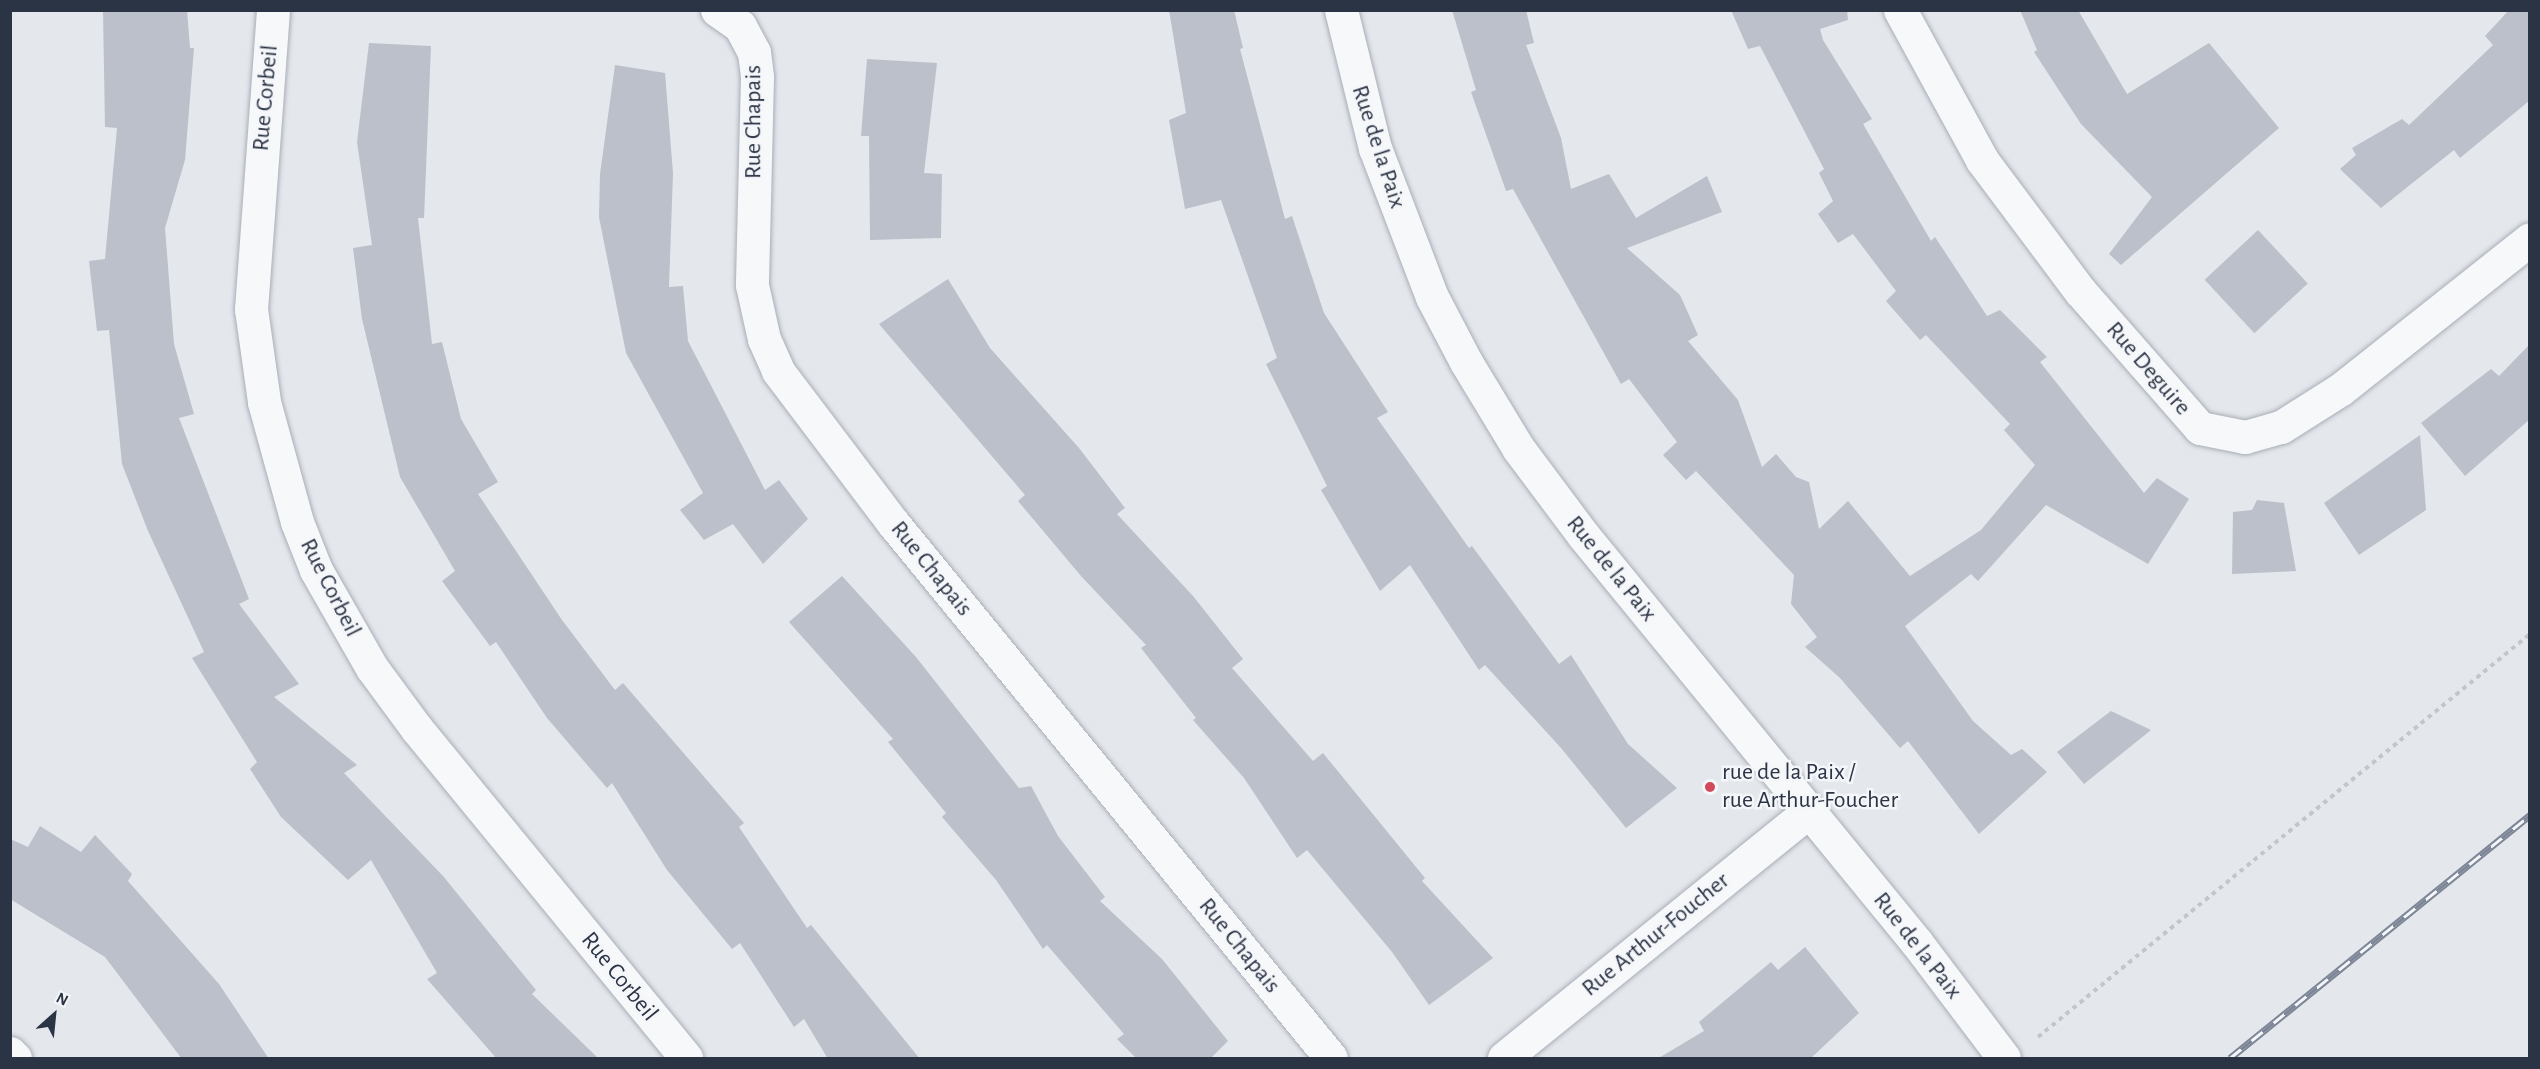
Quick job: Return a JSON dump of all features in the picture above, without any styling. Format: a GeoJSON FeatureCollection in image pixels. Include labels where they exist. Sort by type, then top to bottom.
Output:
{"type":"FeatureCollection","features":[{"type":"Feature","properties":{"kind":"street","name":"Rue Corbeil"},"geometry":{"type":"LineString","coordinates":[[273,10],[251,309],[264,402],[297,522],[316,570],[378,677],[417,729],[686,1059]]}},
{"type":"Feature","properties":{"kind":"street","name":"Rue Chapais"},"geometry":{"type":"LineString","coordinates":[[717,10],[740,26],[754,52],[757,76],[752,285],[764,339],[778,371],[893,523],[1331,1059]]}},
{"type":"Feature","properties":{"kind":"street","name":"Rue de la Paix"},"geometry":{"type":"LineString","coordinates":[[1341,10],[1382,168],[1432,297],[1466,362],[1553,497],[1917,943],[2017,1050]]}},
{"type":"Feature","properties":{"kind":"street","name":"Rue Deguire"},"geometry":{"type":"LineString","coordinates":[[1900,10],[1982,160],[2080,291],[2200,428],[2245,437],[2281,427],[2341,389],[2529,238]]}},
{"type":"Feature","properties":{"kind":"street","name":"Rue Arthur-Foucher"},"geometry":{"type":"LineString","coordinates":[[1504,1059],[1809,812]]}},
{"type":"Feature","properties":{"kind":"street"},"geometry":{"type":"LineString","coordinates":[[10,1053],[15,1059]]}},
{"type":"Feature","properties":{"kind":"path"},"geometry":{"type":"LineString","coordinates":[[2017,1050],[2529,634]]}},
{"type":"Feature","properties":{"kind":"building"},"geometry":{"type":"Polygon","coordinates":[[[103,10],[187,10],[190,48],[194,48],[185,160],[165,228],[174,344],[194,414],[179,418],[249,599],[239,604],[299,684],[274,697],[357,765],[344,773],[443,876],[536,990],[532,994],[599,1059],[497,1059],[427,979],[437,973],[371,860],[348,880],[281,817],[250,769],[257,762],[192,658],[204,652],[148,531],[122,464],[109,330],[97,331],[89,261],[105,259],[117,128],[105,127],[103,10]]]}},
{"type":"Feature","properties":{"kind":"building"},"geometry":{"type":"Polygon","coordinates":[[[1169,10],[1234,10],[1243,48],[1240,49],[1285,219],[1292,216],[1324,313],[1388,412],[1377,418],[1469,548],[1472,546],[1559,664],[1571,655],[1628,744],[1677,788],[1626,828],[1561,748],[1485,665],[1479,670],[1410,565],[1380,591],[1321,490],[1327,486],[1266,364],[1277,358],[1221,200],[1185,209],[1169,120],[1186,113],[1169,10]]]}},
{"type":"Feature","properties":{"kind":"building"},"geometry":{"type":"Polygon","coordinates":[[[1452,10],[1526,10],[1534,43],[1526,45],[1561,138],[1571,189],[1609,174],[1636,218],[1707,176],[1722,212],[1627,248],[1680,295],[1698,335],[1688,341],[1738,400],[1762,467],[1776,454],[1796,477],[1809,482],[1819,529],[1848,501],[1910,576],[1981,530],[2035,465],[2004,430],[2010,424],[1926,335],[1920,340],[1886,301],[1896,291],[1853,234],[1838,243],[1818,214],[1833,201],[1819,173],[1824,169],[1760,46],[1748,49],[1731,10],[1847,10],[1848,20],[1820,29],[1823,40],[1872,119],[1863,124],[1931,241],[1935,237],[1987,316],[2000,310],[2047,357],[2040,362],[2144,493],[2157,478],[2189,499],[2148,564],[2046,505],[1978,581],[1971,574],[1905,626],[1973,721],[2011,755],[2022,749],[2047,772],[1979,834],[1908,741],[1900,748],[1840,678],[1805,647],[1817,637],[1791,604],[1794,575],[1696,471],[1686,480],[1663,455],[1677,442],[1629,379],[1621,384],[1513,189],[1506,191],[1471,92],[1476,90],[1452,10]]]}},
{"type":"Feature","properties":{"kind":"building"},"geometry":{"type":"Polygon","coordinates":[[[2020,10],[2078,10],[2127,94],[2209,43],[2279,128],[2121,265],[2109,254],[2152,197],[2081,124],[2034,52],[2037,50],[2020,10]]]}},
{"type":"Feature","properties":{"kind":"building"},"geometry":{"type":"Polygon","coordinates":[[[2509,10],[2529,10],[2529,101],[2460,158],[2454,150],[2381,208],[2340,169],[2356,155],[2352,148],[2402,119],[2409,125],[2493,45],[2485,36],[2509,10]]]}},
{"type":"Feature","properties":{"kind":"building"},"geometry":{"type":"Polygon","coordinates":[[[369,43],[431,46],[424,218],[418,218],[432,344],[442,342],[461,419],[498,482],[478,494],[562,620],[615,690],[623,683],[744,823],[739,827],[807,928],[811,925],[920,1059],[828,1059],[804,1019],[794,1027],[740,943],[732,949],[667,870],[612,783],[607,788],[547,718],[496,642],[490,646],[442,581],[455,571],[400,477],[362,319],[353,248],[372,245],[357,142],[369,43]]]}},
{"type":"Feature","properties":{"kind":"building"},"geometry":{"type":"Polygon","coordinates":[[[867,59],[937,63],[924,173],[942,174],[941,238],[870,240],[869,136],[861,136],[867,59]]]}},
{"type":"Feature","properties":{"kind":"building"},"geometry":{"type":"Polygon","coordinates":[[[615,65],[665,73],[673,173],[669,287],[683,286],[688,341],[765,490],[779,480],[808,519],[763,564],[733,524],[704,540],[680,510],[703,493],[626,353],[599,217],[600,174],[615,65]]]}},
{"type":"Feature","properties":{"kind":"building"},"geometry":{"type":"Polygon","coordinates":[[[2258,230],[2308,283],[2254,333],[2205,280],[2258,230]]]}},
{"type":"Feature","properties":{"kind":"building"},"geometry":{"type":"Polygon","coordinates":[[[948,279],[990,348],[1079,448],[1125,508],[1117,514],[1193,596],[1243,659],[1232,668],[1313,761],[1323,753],[1425,878],[1422,881],[1493,958],[1429,1005],[1392,952],[1307,850],[1297,858],[1244,778],[1193,720],[1196,718],[1141,648],[1146,645],[1081,576],[1018,501],[1025,495],[879,324],[948,279]]]}},
{"type":"Feature","properties":{"kind":"building"},"geometry":{"type":"Polygon","coordinates":[[[2529,345],[2529,420],[2465,476],[2421,423],[2491,369],[2499,376],[2529,345]]]}},
{"type":"Feature","properties":{"kind":"building"},"geometry":{"type":"Polygon","coordinates":[[[2420,435],[2426,510],[2359,555],[2324,503],[2420,435]]]}},
{"type":"Feature","properties":{"kind":"building"},"geometry":{"type":"Polygon","coordinates":[[[2257,500],[2284,503],[2296,571],[2232,574],[2233,512],[2252,510],[2257,500]]]}},
{"type":"Feature","properties":{"kind":"building"},"geometry":{"type":"Polygon","coordinates":[[[842,576],[916,657],[1019,788],[1031,786],[1058,836],[1105,897],[1100,901],[1162,959],[1228,1041],[1210,1059],[1137,1059],[1117,1039],[1124,1034],[1047,945],[1043,949],[996,880],[942,817],[946,813],[888,742],[893,739],[789,622],[842,576]]]}},
{"type":"Feature","properties":{"kind":"building"},"geometry":{"type":"Polygon","coordinates":[[[2111,711],[2151,730],[2084,784],[2057,752],[2111,711]]]}},
{"type":"Feature","properties":{"kind":"building"},"geometry":{"type":"Polygon","coordinates":[[[40,826],[81,852],[95,835],[132,874],[128,881],[219,984],[269,1059],[182,1059],[105,957],[10,899],[10,839],[28,847],[40,826]]]}},
{"type":"Feature","properties":{"kind":"building"},"geometry":{"type":"Polygon","coordinates":[[[1805,947],[1859,1013],[1810,1059],[1657,1059],[1704,1031],[1699,1022],[1771,962],[1778,970],[1805,947]]]}},
{"type":"Feature","properties":{"kind":"railway"},"geometry":{"type":"LineString","coordinates":[[2230,1058],[2530,815]]}},
{"type":"Feature","properties":{"kind":"place","name":"rue de la Paix / rue Arthur-Foucher"},"geometry":{"type":"Point","coordinates":[1710,787]}}]}
